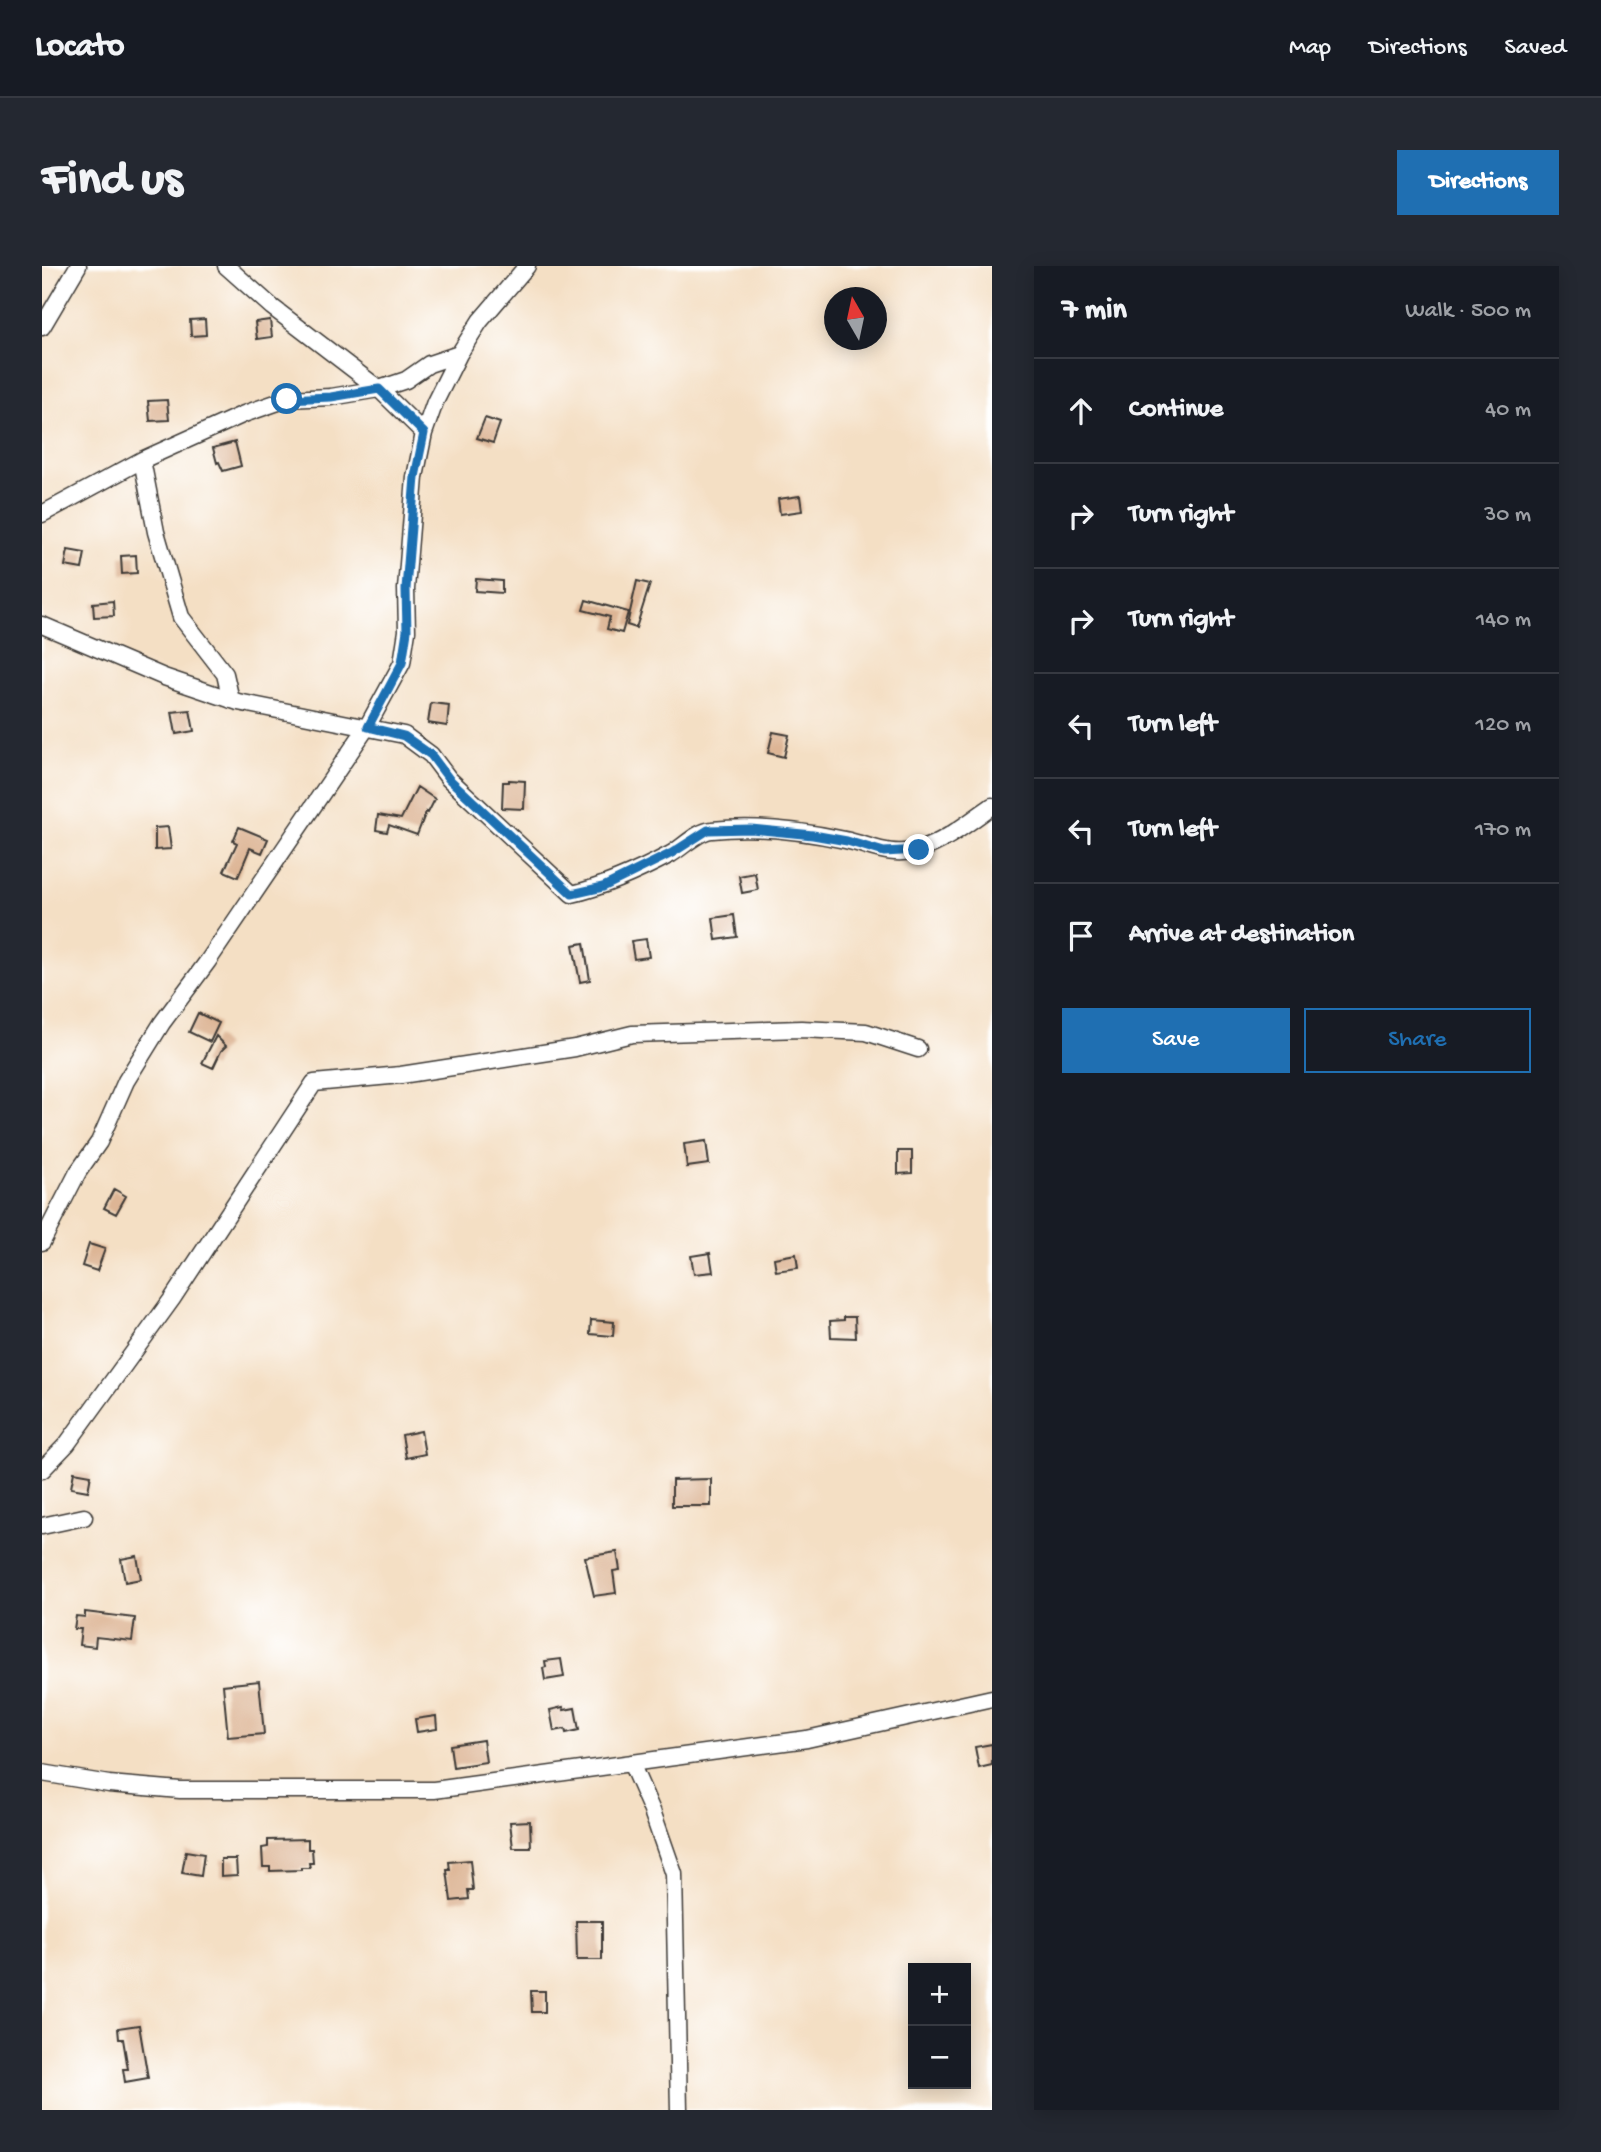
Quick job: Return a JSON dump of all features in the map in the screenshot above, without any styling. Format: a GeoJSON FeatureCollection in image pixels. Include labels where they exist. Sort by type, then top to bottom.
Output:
{"type":"FeatureCollection","features":[{"type":"Feature","properties":{"kind":"street"},"geometry":{"type":"LineString","coordinates":[[42,327],[78,266]]}},
{"type":"Feature","properties":{"kind":"street"},"geometry":{"type":"LineString","coordinates":[[226,266],[272,307],[379,389],[424,433]]}},
{"type":"Feature","properties":{"kind":"street"},"geometry":{"type":"LineString","coordinates":[[42,1242],[78,1172],[99,1142],[126,1081],[155,1034],[368,727],[402,663],[407,631],[406,589],[415,477],[424,433],[459,354],[480,321],[527,266]]}},
{"type":"Feature","properties":{"kind":"street"},"geometry":{"type":"LineString","coordinates":[[42,514],[142,460],[244,414],[287,399],[331,397],[379,389],[406,380],[429,364],[459,354]]}},
{"type":"Feature","properties":{"kind":"street"},"geometry":{"type":"LineString","coordinates":[[142,460],[156,532],[181,617],[225,674],[231,700]]}},
{"type":"Feature","properties":{"kind":"street"},"geometry":{"type":"LineString","coordinates":[[42,625],[163,677],[231,700],[404,736],[431,755],[449,779],[572,894],[603,887],[672,853],[708,830],[751,829],[813,835],[884,852],[919,850],[965,825],[992,806]]}},
{"type":"Feature","properties":{"kind":"street"},"geometry":{"type":"LineString","coordinates":[[42,1470],[81,1426],[172,1299],[314,1083],[401,1075],[575,1048],[632,1034],[801,1030],[866,1032],[918,1049]]}},
{"type":"Feature","properties":{"kind":"street"},"geometry":{"type":"LineString","coordinates":[[42,1526],[84,1517]]}},
{"type":"Feature","properties":{"kind":"street"},"geometry":{"type":"LineString","coordinates":[[42,1773],[109,1784],[180,1790],[434,1790],[807,1739],[992,1698]]}},
{"type":"Feature","properties":{"kind":"street"},"geometry":{"type":"LineString","coordinates":[[631,1763],[652,1811],[674,1874],[679,2110]]}},
{"type":"Feature","properties":{"kind":"building"},"geometry":{"type":"Polygon","coordinates":[[[205,319],[206,335],[191,336],[190,320],[205,319]]]}},
{"type":"Feature","properties":{"kind":"building"},"geometry":{"type":"Polygon","coordinates":[[[270,320],[272,337],[257,339],[255,322],[270,320]]]}},
{"type":"Feature","properties":{"kind":"building"},"geometry":{"type":"Polygon","coordinates":[[[167,400],[169,420],[150,421],[148,401],[167,400]]]}},
{"type":"Feature","properties":{"kind":"building"},"geometry":{"type":"Polygon","coordinates":[[[485,418],[500,423],[493,443],[477,438],[485,418]]]}},
{"type":"Feature","properties":{"kind":"building"},"geometry":{"type":"Polygon","coordinates":[[[235,442],[241,466],[223,471],[219,462],[217,463],[213,448],[235,442]]]}},
{"type":"Feature","properties":{"kind":"building"},"geometry":{"type":"Polygon","coordinates":[[[800,496],[802,511],[780,514],[778,499],[800,496]]]}},
{"type":"Feature","properties":{"kind":"building"},"geometry":{"type":"Polygon","coordinates":[[[68,550],[85,553],[82,569],[65,566],[68,550]]]}},
{"type":"Feature","properties":{"kind":"building"},"geometry":{"type":"Polygon","coordinates":[[[136,555],[137,573],[122,574],[121,556],[136,555]]]}},
{"type":"Feature","properties":{"kind":"building"},"geometry":{"type":"Polygon","coordinates":[[[476,579],[502,581],[502,593],[475,591],[476,579]]]}},
{"type":"Feature","properties":{"kind":"building"},"geometry":{"type":"Polygon","coordinates":[[[637,581],[650,584],[636,628],[627,625],[637,581]]]}},
{"type":"Feature","properties":{"kind":"building"},"geometry":{"type":"Polygon","coordinates":[[[586,600],[628,612],[622,633],[607,629],[610,617],[583,610],[586,600]]]}},
{"type":"Feature","properties":{"kind":"building"},"geometry":{"type":"Polygon","coordinates":[[[113,601],[114,616],[94,617],[93,603],[113,601]]]}},
{"type":"Feature","properties":{"kind":"building"},"geometry":{"type":"Polygon","coordinates":[[[431,703],[449,705],[447,726],[428,723],[431,703]]]}},
{"type":"Feature","properties":{"kind":"building"},"geometry":{"type":"Polygon","coordinates":[[[190,710],[194,731],[176,734],[172,712],[190,710]]]}},
{"type":"Feature","properties":{"kind":"building"},"geometry":{"type":"Polygon","coordinates":[[[773,732],[789,735],[784,757],[768,753],[773,732]]]}},
{"type":"Feature","properties":{"kind":"building"},"geometry":{"type":"Polygon","coordinates":[[[525,781],[524,809],[502,808],[503,782],[525,781]]]}},
{"type":"Feature","properties":{"kind":"building"},"geometry":{"type":"Polygon","coordinates":[[[417,787],[435,799],[428,813],[426,812],[417,835],[389,825],[387,832],[376,830],[378,815],[401,819],[417,787]]]}},
{"type":"Feature","properties":{"kind":"building"},"geometry":{"type":"Polygon","coordinates":[[[168,827],[171,849],[155,850],[155,828],[168,827]]]}},
{"type":"Feature","properties":{"kind":"building"},"geometry":{"type":"Polygon","coordinates":[[[239,827],[268,839],[262,853],[250,848],[238,877],[224,871],[237,843],[233,841],[239,827]]]}},
{"type":"Feature","properties":{"kind":"building"},"geometry":{"type":"Polygon","coordinates":[[[755,873],[758,890],[742,893],[739,876],[755,873]]]}},
{"type":"Feature","properties":{"kind":"building"},"geometry":{"type":"Polygon","coordinates":[[[734,915],[737,937],[716,940],[713,918],[734,915]]]}},
{"type":"Feature","properties":{"kind":"building"},"geometry":{"type":"Polygon","coordinates":[[[646,939],[649,957],[634,959],[631,941],[646,939]]]}},
{"type":"Feature","properties":{"kind":"building"},"geometry":{"type":"Polygon","coordinates":[[[584,943],[590,980],[580,982],[573,945],[584,943]]]}},
{"type":"Feature","properties":{"kind":"building"},"geometry":{"type":"Polygon","coordinates":[[[198,1013],[219,1023],[210,1042],[189,1032],[198,1013]]]}},
{"type":"Feature","properties":{"kind":"building"},"geometry":{"type":"Polygon","coordinates":[[[216,1036],[226,1046],[213,1068],[202,1063],[216,1036]]]}},
{"type":"Feature","properties":{"kind":"building"},"geometry":{"type":"Polygon","coordinates":[[[706,1141],[709,1164],[687,1167],[684,1144],[706,1141]]]}},
{"type":"Feature","properties":{"kind":"building"},"geometry":{"type":"Polygon","coordinates":[[[898,1151],[912,1151],[912,1173],[898,1174],[898,1151]]]}},
{"type":"Feature","properties":{"kind":"building"},"geometry":{"type":"Polygon","coordinates":[[[114,1189],[126,1196],[116,1214],[104,1208],[114,1189]]]}},
{"type":"Feature","properties":{"kind":"building"},"geometry":{"type":"Polygon","coordinates":[[[89,1244],[105,1249],[97,1271],[82,1266],[89,1244]]]}},
{"type":"Feature","properties":{"kind":"building"},"geometry":{"type":"Polygon","coordinates":[[[710,1253],[713,1272],[694,1274],[691,1256],[710,1253]]]}},
{"type":"Feature","properties":{"kind":"building"},"geometry":{"type":"Polygon","coordinates":[[[796,1254],[798,1268],[776,1271],[774,1258],[796,1254]]]}},
{"type":"Feature","properties":{"kind":"building"},"geometry":{"type":"Polygon","coordinates":[[[844,1317],[855,1317],[856,1338],[831,1337],[830,1321],[844,1320],[844,1317]]]}},
{"type":"Feature","properties":{"kind":"building"},"geometry":{"type":"Polygon","coordinates":[[[591,1320],[614,1322],[613,1336],[590,1334],[591,1320]]]}},
{"type":"Feature","properties":{"kind":"building"},"geometry":{"type":"Polygon","coordinates":[[[421,1431],[425,1454],[406,1458],[402,1435],[421,1431]]]}},
{"type":"Feature","properties":{"kind":"building"},"geometry":{"type":"Polygon","coordinates":[[[74,1472],[91,1475],[88,1491],[71,1488],[74,1472]]]}},
{"type":"Feature","properties":{"kind":"building"},"geometry":{"type":"Polygon","coordinates":[[[711,1479],[711,1506],[672,1506],[672,1480],[711,1479]]]}},
{"type":"Feature","properties":{"kind":"building"},"geometry":{"type":"Polygon","coordinates":[[[617,1552],[620,1570],[613,1571],[616,1593],[594,1596],[585,1557],[617,1552]]]}},
{"type":"Feature","properties":{"kind":"building"},"geometry":{"type":"Polygon","coordinates":[[[137,1556],[141,1579],[125,1582],[121,1559],[137,1556]]]}},
{"type":"Feature","properties":{"kind":"building"},"geometry":{"type":"Polygon","coordinates":[[[85,1612],[135,1618],[132,1641],[96,1637],[95,1647],[79,1645],[81,1629],[74,1629],[76,1616],[85,1617],[85,1612]]]}},
{"type":"Feature","properties":{"kind":"building"},"geometry":{"type":"Polygon","coordinates":[[[561,1659],[564,1677],[545,1680],[545,1661],[561,1659]]]}},
{"type":"Feature","properties":{"kind":"building"},"geometry":{"type":"Polygon","coordinates":[[[259,1681],[264,1734],[228,1737],[223,1685],[259,1681]]]}},
{"type":"Feature","properties":{"kind":"building"},"geometry":{"type":"Polygon","coordinates":[[[563,1707],[564,1710],[575,1708],[579,1730],[566,1733],[565,1729],[554,1731],[550,1710],[563,1707]]]}},
{"type":"Feature","properties":{"kind":"building"},"geometry":{"type":"Polygon","coordinates":[[[436,1716],[437,1729],[417,1732],[415,1719],[436,1716]]]}},
{"type":"Feature","properties":{"kind":"building"},"geometry":{"type":"Polygon","coordinates":[[[483,1740],[486,1762],[453,1767],[450,1745],[483,1740]]]}},
{"type":"Feature","properties":{"kind":"building"},"geometry":{"type":"Polygon","coordinates":[[[992,1744],[992,1765],[979,1768],[975,1747],[992,1744]]]}},
{"type":"Feature","properties":{"kind":"building"},"geometry":{"type":"Polygon","coordinates":[[[530,1821],[531,1848],[513,1848],[510,1822],[530,1821]]]}},
{"type":"Feature","properties":{"kind":"building"},"geometry":{"type":"Polygon","coordinates":[[[308,1839],[313,1863],[309,1863],[310,1868],[270,1871],[270,1867],[263,1867],[262,1848],[268,1847],[268,1840],[308,1839]]]}},
{"type":"Feature","properties":{"kind":"building"},"geometry":{"type":"Polygon","coordinates":[[[186,1851],[204,1854],[201,1876],[182,1873],[186,1851]]]}},
{"type":"Feature","properties":{"kind":"building"},"geometry":{"type":"Polygon","coordinates":[[[221,1859],[236,1859],[237,1875],[221,1876],[221,1859]]]}},
{"type":"Feature","properties":{"kind":"building"},"geometry":{"type":"Polygon","coordinates":[[[470,1860],[473,1890],[468,1890],[469,1899],[451,1901],[447,1870],[450,1870],[449,1862],[470,1860]]]}},
{"type":"Feature","properties":{"kind":"building"},"geometry":{"type":"Polygon","coordinates":[[[576,1921],[602,1921],[602,1960],[577,1960],[576,1921]]]}},
{"type":"Feature","properties":{"kind":"building"},"geometry":{"type":"Polygon","coordinates":[[[531,1991],[545,1991],[545,2012],[532,2012],[531,1991]]]}},
{"type":"Feature","properties":{"kind":"building"},"geometry":{"type":"Polygon","coordinates":[[[139,2025],[148,2078],[125,2082],[123,2069],[128,2069],[123,2039],[119,2039],[118,2028],[139,2025]]]}},
{"type":"Feature","properties":{"kind":"route"},"geometry":{"type":"LineString","coordinates":[[287,399],[331,397],[379,389],[424,433],[415,477],[406,589],[407,631],[402,663],[368,727],[404,736],[431,755],[449,779],[572,894],[603,887],[672,853],[708,830],[751,829],[813,835],[884,852],[919,850]]}}]}
